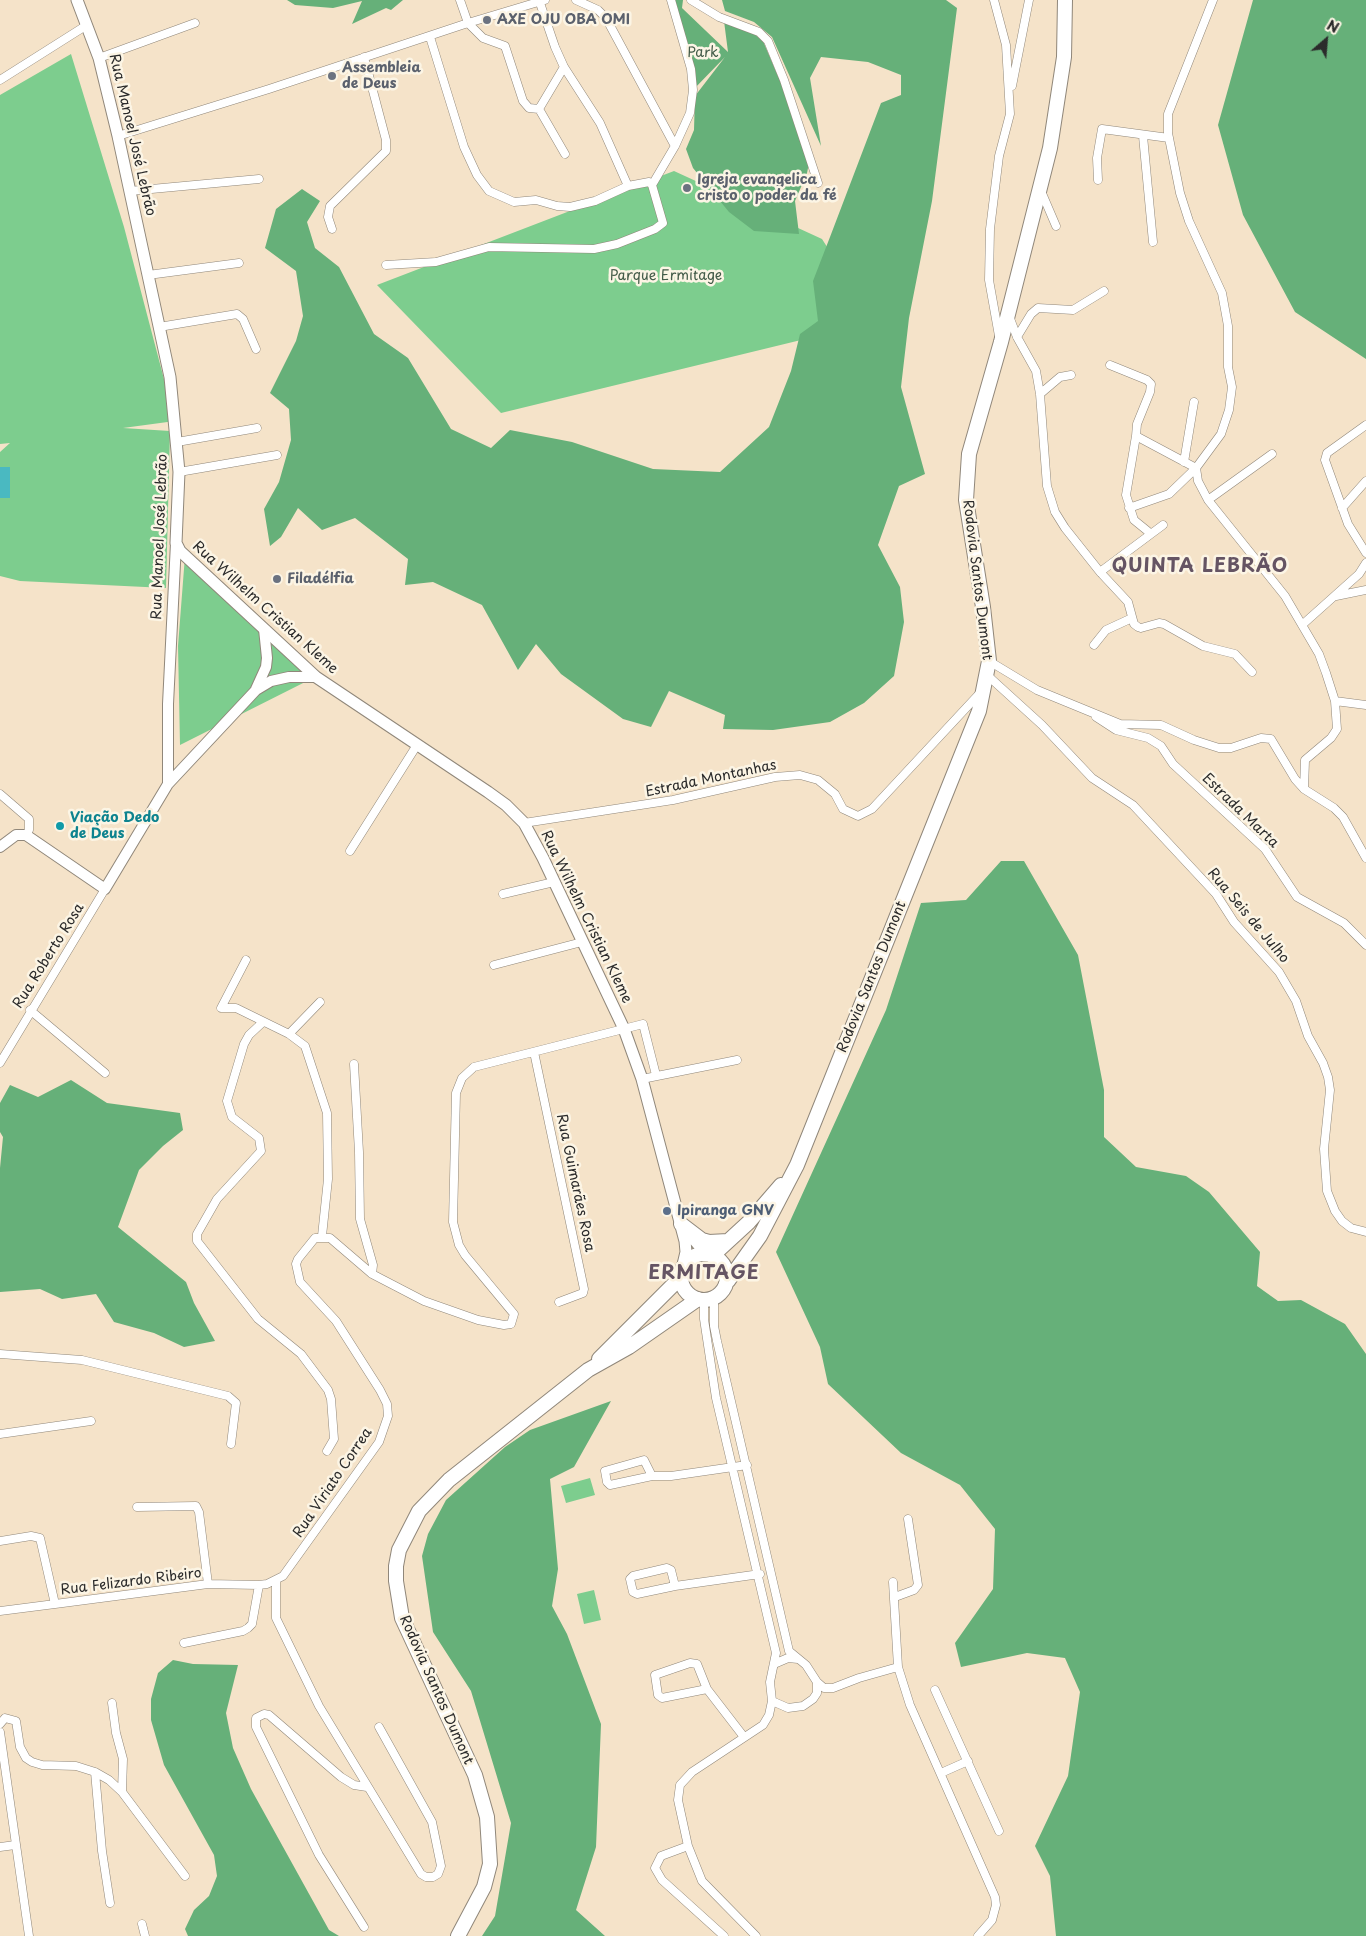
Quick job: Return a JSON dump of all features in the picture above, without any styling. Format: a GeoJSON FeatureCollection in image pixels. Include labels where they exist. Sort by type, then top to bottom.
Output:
{"type":"FeatureCollection","features":[{"type":"Feature","properties":{"kind":"highway","name":"Rodovia Santos Dumont"},"geometry":{"type":"LineString","coordinates":[[797,1165],[972,732],[986,682],[989,661],[983,607],[966,500],[969,454],[1050,148],[1064,57],[1065,0]]}},
{"type":"Feature","properties":{"kind":"highway"},"geometry":{"type":"LineString","coordinates":[[588,1370],[674,1284],[691,1258],[709,1255],[728,1241],[749,1222],[797,1165]]}},
{"type":"Feature","properties":{"kind":"highway"},"geometry":{"type":"LineString","coordinates":[[588,1370],[726,1288],[728,1281],[760,1236],[797,1165]]}},
{"type":"Feature","properties":{"kind":"highway"},"geometry":{"type":"LineString","coordinates":[[681,1224],[702,1240],[710,1242],[728,1241]]}},
{"type":"Feature","properties":{"kind":"highway"},"geometry":{"type":"LineString","coordinates":[[709,1255],[726,1272],[728,1281]]}},
{"type":"Feature","properties":{"kind":"highway"},"geometry":{"type":"LineString","coordinates":[[681,1273],[686,1289],[705,1299]]}},
{"type":"Feature","properties":{"kind":"highway","name":"Rodovia Santos Dumont"},"geometry":{"type":"LineString","coordinates":[[458,1936],[484,1887],[490,1864],[487,1817],[475,1775],[402,1618],[396,1581],[398,1558],[408,1529],[430,1498],[551,1397],[588,1370]]}},
{"type":"Feature","properties":{"kind":"main road","name":"Rua Manoel José Lebrão"},"geometry":{"type":"LineString","coordinates":[[77,0],[99,58],[118,136],[170,377],[179,472],[176,543]]}},
{"type":"Feature","properties":{"kind":"main road","name":"Rua Wilhelm Cristian Kleme"},"geometry":{"type":"LineString","coordinates":[[176,543],[180,551],[316,677],[488,792],[506,805],[524,823],[624,1029],[642,1079],[681,1224],[686,1252],[681,1273]]}},
{"type":"Feature","properties":{"kind":"main road"},"geometry":{"type":"LineString","coordinates":[[681,1224],[709,1255]]}},
{"type":"Feature","properties":{"kind":"street"},"geometry":{"type":"LineString","coordinates":[[460,0],[468,22],[485,39],[505,46],[523,101],[529,108],[539,109]]}},
{"type":"Feature","properties":{"kind":"street"},"geometry":{"type":"LineString","coordinates":[[118,136],[541,0],[555,47],[564,67],[600,123],[628,186]]}},
{"type":"Feature","properties":{"kind":"street"},"geometry":{"type":"LineString","coordinates":[[576,0],[598,10],[606,18],[675,146]]}},
{"type":"Feature","properties":{"kind":"street"},"geometry":{"type":"LineString","coordinates":[[386,265],[436,262],[489,247],[580,250],[617,244],[655,229],[663,223],[652,185],[675,146],[690,113],[693,90],[691,69],[671,0]]}},
{"type":"Feature","properties":{"kind":"street"},"geometry":{"type":"LineString","coordinates":[[691,0],[719,17],[759,32],[768,41],[784,80],[818,183]]}},
{"type":"Feature","properties":{"kind":"street"},"geometry":{"type":"LineString","coordinates":[[994,0],[1006,45],[1010,96],[1010,114],[999,156],[989,237],[989,280],[1000,342]]}},
{"type":"Feature","properties":{"kind":"street"},"geometry":{"type":"LineString","coordinates":[[1010,96],[1029,0]]}},
{"type":"Feature","properties":{"kind":"street"},"geometry":{"type":"LineString","coordinates":[[1129,508],[1169,494],[1196,468],[1221,434],[1229,410],[1232,387],[1228,367],[1228,326],[1222,293],[1189,221],[1180,193],[1169,138],[1168,114],[1213,0]]}},
{"type":"Feature","properties":{"kind":"street"},"geometry":{"type":"LineString","coordinates":[[99,58],[195,23]]}},
{"type":"Feature","properties":{"kind":"street"},"geometry":{"type":"LineString","coordinates":[[0,80],[87,25]]}},
{"type":"Feature","properties":{"kind":"street"},"geometry":{"type":"LineString","coordinates":[[430,37],[464,147],[477,175],[489,191],[514,202],[536,200],[557,206],[570,207],[595,201],[628,186],[645,182],[652,185]]}},
{"type":"Feature","properties":{"kind":"street"},"geometry":{"type":"LineString","coordinates":[[332,229],[328,217],[330,206],[386,151],[386,140],[364,57]]}},
{"type":"Feature","properties":{"kind":"street"},"geometry":{"type":"LineString","coordinates":[[539,109],[564,67]]}},
{"type":"Feature","properties":{"kind":"street"},"geometry":{"type":"LineString","coordinates":[[539,109],[565,154]]}},
{"type":"Feature","properties":{"kind":"street"},"geometry":{"type":"LineString","coordinates":[[1098,180],[1097,158],[1101,131],[1104,129],[1169,138]]}},
{"type":"Feature","properties":{"kind":"street"},"geometry":{"type":"LineString","coordinates":[[1144,136],[1153,242]]}},
{"type":"Feature","properties":{"kind":"street"},"geometry":{"type":"LineString","coordinates":[[130,192],[259,180]]}},
{"type":"Feature","properties":{"kind":"street"},"geometry":{"type":"LineString","coordinates":[[1040,189],[1056,226]]}},
{"type":"Feature","properties":{"kind":"street"},"geometry":{"type":"LineString","coordinates":[[148,275],[239,264]]}},
{"type":"Feature","properties":{"kind":"street"},"geometry":{"type":"LineString","coordinates":[[1017,338],[1031,314],[1038,308],[1073,310],[1104,291]]}},
{"type":"Feature","properties":{"kind":"street"},"geometry":{"type":"LineString","coordinates":[[1007,312],[1017,338],[1036,371],[1040,394],[1044,456],[1051,500],[1065,528],[1100,572],[1128,602],[1132,618],[1138,627],[1159,623],[1203,646],[1235,654],[1252,672]]}},
{"type":"Feature","properties":{"kind":"street"},"geometry":{"type":"LineString","coordinates":[[159,327],[237,314],[243,319],[256,349]]}},
{"type":"Feature","properties":{"kind":"street"},"geometry":{"type":"LineString","coordinates":[[1110,365],[1147,380],[1151,384],[1150,392],[1137,424],[1126,495],[1134,520],[1150,533]]}},
{"type":"Feature","properties":{"kind":"street"},"geometry":{"type":"LineString","coordinates":[[1040,394],[1060,378],[1071,375]]}},
{"type":"Feature","properties":{"kind":"street"},"geometry":{"type":"LineString","coordinates":[[1184,462],[1194,402]]}},
{"type":"Feature","properties":{"kind":"street"},"geometry":{"type":"LineString","coordinates":[[1366,425],[1327,453],[1325,458],[1348,524],[1366,553]]}},
{"type":"Feature","properties":{"kind":"street"},"geometry":{"type":"LineString","coordinates":[[177,442],[257,428]]}},
{"type":"Feature","properties":{"kind":"street"},"geometry":{"type":"LineString","coordinates":[[1136,436],[1196,468]]}},
{"type":"Feature","properties":{"kind":"street"},"geometry":{"type":"LineString","coordinates":[[1208,500],[1272,454]]}},
{"type":"Feature","properties":{"kind":"street"},"geometry":{"type":"LineString","coordinates":[[179,472],[277,455]]}},
{"type":"Feature","properties":{"kind":"street"},"geometry":{"type":"LineString","coordinates":[[1196,468],[1200,488],[1208,500],[1271,576],[1302,625],[1318,654],[1335,701],[1337,729],[1331,738],[1305,760],[1304,789]]}},
{"type":"Feature","properties":{"kind":"street"},"geometry":{"type":"LineString","coordinates":[[1342,508],[1366,481]]}},
{"type":"Feature","properties":{"kind":"street"},"geometry":{"type":"LineString","coordinates":[[1100,572],[1163,525]]}},
{"type":"Feature","properties":{"kind":"street","name":"Rua Manoel José Lebrão"},"geometry":{"type":"LineString","coordinates":[[168,784],[168,704],[176,543]]}},
{"type":"Feature","properties":{"kind":"street"},"geometry":{"type":"LineString","coordinates":[[1302,625],[1359,574],[1366,563]]}},
{"type":"Feature","properties":{"kind":"street"},"geometry":{"type":"LineString","coordinates":[[1334,596],[1366,590]]}},
{"type":"Feature","properties":{"kind":"street"},"geometry":{"type":"LineString","coordinates":[[1094,645],[1106,630],[1132,618]]}},
{"type":"Feature","properties":{"kind":"street"},"geometry":{"type":"LineString","coordinates":[[256,690],[267,658],[264,629]]}},
{"type":"Feature","properties":{"kind":"street"},"geometry":{"type":"LineString","coordinates":[[989,661],[1037,690],[1120,724],[1162,725],[1194,740],[1219,748],[1231,748],[1261,738],[1271,738],[1295,779],[1304,789],[1334,808],[1343,817],[1366,858]]}},
{"type":"Feature","properties":{"kind":"street"},"geometry":{"type":"LineString","coordinates":[[0,847],[16,835],[26,835],[105,889],[168,784],[256,690],[271,681],[289,677],[316,677]]}},
{"type":"Feature","properties":{"kind":"street","name":"Estrada Montanhas"},"geometry":{"type":"LineString","coordinates":[[524,823],[673,800],[775,777],[800,775],[818,780],[835,794],[843,809],[858,816],[872,809],[986,682]]}},
{"type":"Feature","properties":{"kind":"street","name":"Rua Seis de Julho"},"geometry":{"type":"LineString","coordinates":[[986,682],[1042,725],[1092,778],[1133,805],[1216,894],[1237,926],[1279,972],[1296,1001],[1308,1036],[1323,1063],[1328,1077],[1330,1090],[1324,1149],[1327,1191],[1335,1211],[1342,1221],[1351,1228],[1366,1232]]}},
{"type":"Feature","properties":{"kind":"street"},"geometry":{"type":"LineString","coordinates":[[1335,701],[1366,705]]}},
{"type":"Feature","properties":{"kind":"street","name":"Estrada Marta"},"geometry":{"type":"LineString","coordinates":[[1086,710],[1116,730],[1148,738],[1161,746],[1173,764],[1265,850],[1286,884],[1297,897],[1344,922],[1366,945]]}},
{"type":"Feature","properties":{"kind":"street"},"geometry":{"type":"LineString","coordinates":[[350,851],[417,745]]}},
{"type":"Feature","properties":{"kind":"street"},"geometry":{"type":"LineString","coordinates":[[0,794],[29,819],[29,830],[26,835]]}},
{"type":"Feature","properties":{"kind":"street"},"geometry":{"type":"LineString","coordinates":[[503,894],[554,882]]}},
{"type":"Feature","properties":{"kind":"street","name":"Rua Roberto Rosa"},"geometry":{"type":"LineString","coordinates":[[0,1063],[30,1010],[105,889]]}},
{"type":"Feature","properties":{"kind":"street"},"geometry":{"type":"LineString","coordinates":[[494,966],[582,942]]}},
{"type":"Feature","properties":{"kind":"street"},"geometry":{"type":"LineString","coordinates":[[246,960],[221,1008],[236,1008],[289,1034],[305,1046],[329,1121],[328,1179],[322,1236],[330,1238],[372,1274],[424,1301],[478,1320],[504,1325],[511,1324],[514,1314],[464,1255],[456,1236],[452,1208],[456,1093],[462,1078],[474,1067],[644,1025],[656,1075]]}},
{"type":"Feature","properties":{"kind":"street"},"geometry":{"type":"LineString","coordinates":[[289,1034],[320,1002]]}},
{"type":"Feature","properties":{"kind":"street"},"geometry":{"type":"LineString","coordinates":[[30,1010],[105,1074]]}},
{"type":"Feature","properties":{"kind":"street"},"geometry":{"type":"LineString","coordinates":[[263,1022],[249,1035],[244,1044],[227,1101],[232,1117],[259,1138],[261,1151],[217,1200],[197,1234],[197,1241],[258,1319],[301,1354],[328,1390],[331,1399],[334,1439],[328,1450]]}},
{"type":"Feature","properties":{"kind":"street","name":"Rua Guimarães Rosa"},"geometry":{"type":"LineString","coordinates":[[534,1052],[584,1289],[583,1293],[558,1302]]}},
{"type":"Feature","properties":{"kind":"street"},"geometry":{"type":"LineString","coordinates":[[642,1079],[737,1060]]}},
{"type":"Feature","properties":{"kind":"street"},"geometry":{"type":"LineString","coordinates":[[354,1064],[360,1152],[360,1220],[373,1265],[372,1274]]}},
{"type":"Feature","properties":{"kind":"street","name":"Rua Viriato Correa"},"geometry":{"type":"LineString","coordinates":[[259,1585],[276,1580],[292,1566],[379,1442],[388,1416],[387,1404],[336,1321],[300,1282],[296,1264],[298,1259],[314,1238],[322,1236]]}},
{"type":"Feature","properties":{"kind":"street"},"geometry":{"type":"LineString","coordinates":[[705,1299],[714,1326],[747,1465],[785,1641],[789,1651],[811,1671],[816,1682],[817,1693],[813,1699],[803,1706],[788,1708],[772,1701]]}},
{"type":"Feature","properties":{"kind":"street"},"geometry":{"type":"LineString","coordinates":[[705,1299],[704,1319],[716,1398],[776,1653],[770,1682],[772,1701],[769,1716],[763,1725],[692,1772],[680,1785],[678,1800],[688,1846],[702,1881],[756,1936]]}},
{"type":"Feature","properties":{"kind":"street"},"geometry":{"type":"LineString","coordinates":[[0,1354],[82,1360],[228,1396],[236,1403],[231,1444]]}},
{"type":"Feature","properties":{"kind":"street"},"geometry":{"type":"LineString","coordinates":[[0,1434],[91,1421]]}},
{"type":"Feature","properties":{"kind":"street"},"geometry":{"type":"LineString","coordinates":[[652,1476],[644,1460],[605,1471],[607,1482],[610,1485],[652,1476],[671,1476],[747,1465]]}},
{"type":"Feature","properties":{"kind":"street"},"geometry":{"type":"LineString","coordinates":[[137,1507],[192,1506],[198,1509],[208,1584]]}},
{"type":"Feature","properties":{"kind":"street"},"geometry":{"type":"LineString","coordinates":[[895,1597],[914,1590],[918,1585],[908,1519]]}},
{"type":"Feature","properties":{"kind":"street","name":"Rua Felizardo Ribeiro"},"geometry":{"type":"LineString","coordinates":[[0,1541],[31,1536],[40,1538],[55,1604],[208,1584],[259,1585]]}},
{"type":"Feature","properties":{"kind":"street"},"geometry":{"type":"LineString","coordinates":[[675,1586],[669,1568],[631,1577],[632,1592],[637,1594],[675,1586],[770,1572]]}},
{"type":"Feature","properties":{"kind":"street"},"geometry":{"type":"LineString","coordinates":[[276,1580],[276,1618],[319,1706],[366,1787],[421,1874],[430,1878],[438,1874],[441,1866],[432,1822],[379,1727]]}},
{"type":"Feature","properties":{"kind":"street"},"geometry":{"type":"LineString","coordinates":[[893,1582],[898,1667],[910,1705],[995,1897],[996,1905],[992,1920],[978,1936]]}},
{"type":"Feature","properties":{"kind":"street"},"geometry":{"type":"LineString","coordinates":[[184,1643],[243,1631],[248,1628],[254,1617],[259,1585]]}},
{"type":"Feature","properties":{"kind":"street"},"geometry":{"type":"LineString","coordinates":[[0,1611],[55,1604]]}},
{"type":"Feature","properties":{"kind":"street"},"geometry":{"type":"LineString","coordinates":[[774,1664],[788,1658],[798,1659]]}},
{"type":"Feature","properties":{"kind":"street"},"geometry":{"type":"LineString","coordinates":[[707,1689],[662,1698],[658,1695],[655,1675],[693,1662],[699,1666],[707,1689],[744,1737]]}},
{"type":"Feature","properties":{"kind":"street"},"geometry":{"type":"LineString","coordinates":[[816,1682],[824,1688],[833,1688],[859,1678],[898,1667]]}},
{"type":"Feature","properties":{"kind":"street"},"geometry":{"type":"LineString","coordinates":[[935,1690],[999,1831]]}},
{"type":"Feature","properties":{"kind":"street"},"geometry":{"type":"LineString","coordinates":[[112,1704],[123,1758],[122,1792]]}},
{"type":"Feature","properties":{"kind":"street"},"geometry":{"type":"LineString","coordinates":[[364,1927],[320,1855],[256,1727],[256,1718],[264,1714],[269,1715],[341,1777],[354,1785],[366,1787]]}},
{"type":"Feature","properties":{"kind":"street"},"geometry":{"type":"LineString","coordinates":[[0,1724],[5,1718],[16,1721],[20,1747],[26,1758],[32,1762],[42,1765],[76,1766],[96,1772],[122,1792],[185,1876]]}},
{"type":"Feature","properties":{"kind":"street"},"geometry":{"type":"LineString","coordinates":[[0,1732],[29,1936]]}},
{"type":"Feature","properties":{"kind":"street"},"geometry":{"type":"LineString","coordinates":[[941,1773],[968,1761]]}},
{"type":"Feature","properties":{"kind":"street"},"geometry":{"type":"LineString","coordinates":[[96,1772],[102,1851],[110,1903]]}},
{"type":"Feature","properties":{"kind":"street"},"geometry":{"type":"LineString","coordinates":[[0,1847],[15,1845]]}},
{"type":"Feature","properties":{"kind":"street"},"geometry":{"type":"LineString","coordinates":[[688,1846],[661,1856],[655,1868],[662,1880],[724,1936]]}},
{"type":"Feature","properties":{"kind":"street"},"geometry":{"type":"LineString","coordinates":[[142,1924],[145,1936]]}},
{"type":"Feature","properties":{"kind":"green space"},"geometry":{"type":"Polygon","coordinates":[[[287,0],[403,0],[391,10],[386,8],[352,24],[362,1],[333,8],[295,5],[287,0]]]}},
{"type":"Feature","properties":{"kind":"green space","name":"Park"},"geometry":{"type":"Polygon","coordinates":[[[673,0],[683,0],[682,8],[728,52],[724,21],[749,30],[763,41],[811,153],[807,173],[795,201],[799,234],[754,231],[729,212],[693,168],[686,149],[694,130],[695,96],[725,57],[693,90],[673,0]]]}},
{"type":"Feature","properties":{"kind":"green space"},"geometry":{"type":"Polygon","coordinates":[[[722,0],[946,0],[957,8],[932,201],[909,318],[901,387],[925,474],[899,486],[878,545],[900,587],[904,622],[894,676],[864,703],[830,722],[773,730],[723,729],[725,715],[669,691],[651,727],[623,719],[561,674],[536,644],[518,670],[482,605],[433,582],[405,585],[408,559],[355,518],[322,530],[298,508],[281,537],[270,546],[264,509],[279,482],[291,440],[289,409],[270,393],[296,341],[303,316],[296,271],[265,248],[276,209],[302,189],[320,201],[307,222],[315,248],[339,267],[374,334],[408,358],[451,429],[491,448],[510,430],[572,442],[653,469],[720,472],[769,427],[791,371],[800,334],[818,321],[813,281],[881,103],[901,95],[901,75],[868,62],[821,57],[810,78],[821,146],[772,37],[754,22],[725,11],[722,0]]]}},
{"type":"Feature","properties":{"kind":"green space"},"geometry":{"type":"Polygon","coordinates":[[[1253,0],[1366,0],[1366,359],[1295,312],[1243,215],[1218,125],[1253,0]]]}},
{"type":"Feature","properties":{"kind":"green space"},"geometry":{"type":"Polygon","coordinates":[[[71,54],[124,227],[175,421],[123,428],[170,431],[166,588],[20,581],[0,576],[0,452],[10,443],[0,444],[0,95],[71,54]]]}},
{"type":"Feature","properties":{"kind":"green space","name":"Parque Ermitage"},"geometry":{"type":"Polygon","coordinates":[[[674,171],[822,239],[875,322],[501,413],[377,285],[674,171]]]}},
{"type":"Feature","properties":{"kind":"green space"},"geometry":{"type":"Polygon","coordinates":[[[185,556],[236,603],[321,674],[180,745],[178,646],[185,556]]]}},
{"type":"Feature","properties":{"kind":"green space"},"geometry":{"type":"Polygon","coordinates":[[[1001,861],[1024,861],[1078,955],[1104,1090],[1104,1137],[1136,1167],[1186,1176],[1209,1192],[1260,1252],[1257,1286],[1278,1301],[1301,1300],[1345,1324],[1366,1354],[1366,1936],[1056,1936],[1050,1876],[1035,1846],[1068,1776],[1080,1692],[1065,1658],[1027,1653],[961,1667],[955,1643],[993,1589],[995,1529],[960,1485],[901,1453],[828,1384],[820,1347],[776,1252],[886,1010],[921,903],[966,900],[1001,861]]]}},
{"type":"Feature","properties":{"kind":"green space"},"geometry":{"type":"Polygon","coordinates":[[[71,1080],[107,1103],[180,1113],[183,1130],[163,1146],[139,1170],[118,1227],[186,1282],[194,1303],[215,1341],[184,1347],[154,1333],[114,1322],[96,1294],[62,1299],[40,1289],[0,1292],[0,1168],[3,1137],[0,1132],[0,1103],[10,1085],[38,1097],[71,1080]]]}},
{"type":"Feature","properties":{"kind":"green space"},"geometry":{"type":"Polygon","coordinates":[[[611,1401],[574,1467],[550,1479],[558,1569],[552,1606],[567,1634],[601,1724],[596,1847],[576,1910],[605,1936],[482,1936],[495,1916],[511,1823],[471,1691],[433,1632],[422,1556],[428,1534],[446,1500],[505,1447],[530,1430],[611,1401]]]}},
{"type":"Feature","properties":{"kind":"green space"},"geometry":{"type":"Polygon","coordinates":[[[590,1478],[595,1495],[566,1503],[561,1486],[590,1478]]]}},
{"type":"Feature","properties":{"kind":"green space"},"geometry":{"type":"Polygon","coordinates":[[[594,1590],[601,1620],[584,1624],[577,1594],[594,1590]]]}},
{"type":"Feature","properties":{"kind":"green space"},"geometry":{"type":"Polygon","coordinates":[[[173,1660],[193,1664],[238,1665],[226,1713],[233,1748],[251,1789],[329,1930],[339,1936],[188,1936],[185,1929],[194,1910],[209,1896],[217,1876],[214,1855],[164,1765],[151,1720],[151,1699],[158,1673],[173,1660]]]}},
{"type":"Feature","properties":{"kind":"water"},"geometry":{"type":"Polygon","coordinates":[[[0,467],[10,467],[10,498],[0,498],[0,467]]]}},
{"type":"Feature","properties":{"kind":"place","name":"AXE OJU OBA OMI"},"geometry":{"type":"Point","coordinates":[487,20]}},
{"type":"Feature","properties":{"kind":"place","name":"Assembleia de Deus"},"geometry":{"type":"Point","coordinates":[332,76]}},
{"type":"Feature","properties":{"kind":"place","name":"Igreja evangelica cristo o poder da fé"},"geometry":{"type":"Point","coordinates":[687,188]}},
{"type":"Feature","properties":{"kind":"place","name":"Filadélfia"},"geometry":{"type":"Point","coordinates":[277,579]}},
{"type":"Feature","properties":{"kind":"place","name":"Viação Dedo de Deus"},"geometry":{"type":"Point","coordinates":[60,826]}},
{"type":"Feature","properties":{"kind":"place","name":"Ipiranga GNV"},"geometry":{"type":"Point","coordinates":[667,1211]}},
{"type":"Feature","properties":{"kind":"district","name":"QUINTA LEBRÃO"},"geometry":{"type":"Point","coordinates":[1200,567]}},
{"type":"Feature","properties":{"kind":"district","name":"ERMITAGE"},"geometry":{"type":"Point","coordinates":[704,1274]}}]}
